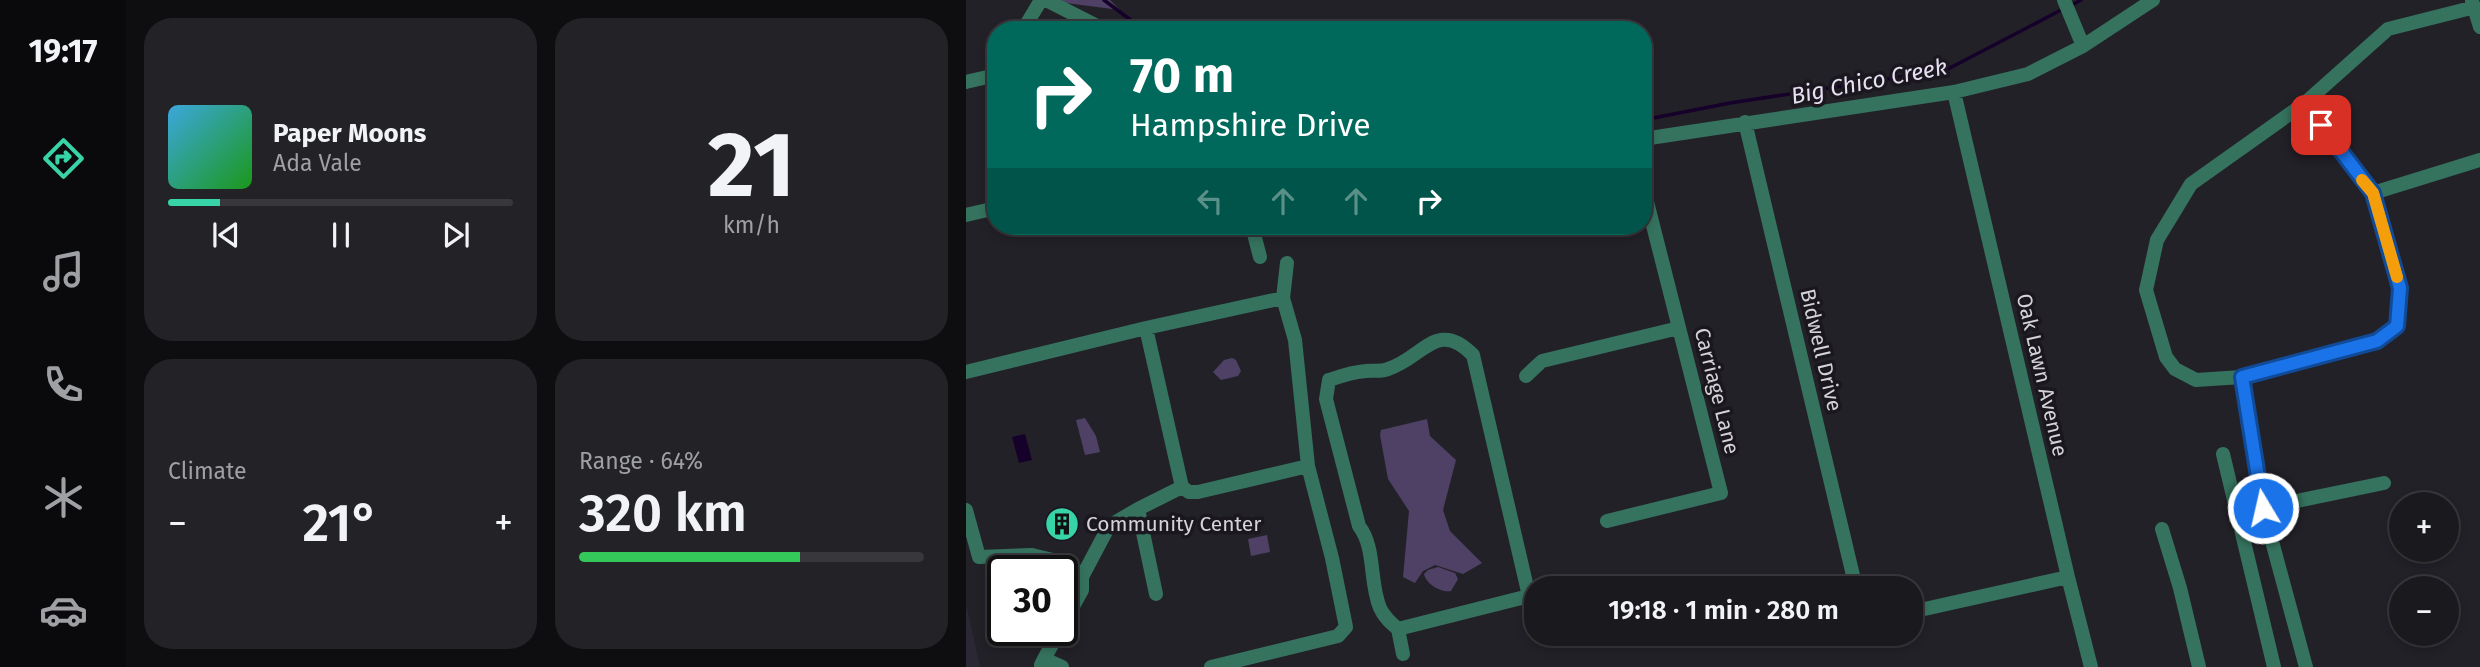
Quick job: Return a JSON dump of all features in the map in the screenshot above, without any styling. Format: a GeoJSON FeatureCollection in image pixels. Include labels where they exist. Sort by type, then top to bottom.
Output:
{"type":"FeatureCollection","features":[{"type":"Feature","properties":{"kind":"street"},"geometry":{"type":"LineString","coordinates":[[1028,21],[1041,0]]}},
{"type":"Feature","properties":{"kind":"street"},"geometry":{"type":"LineString","coordinates":[[1046,0],[1087,21]]}},
{"type":"Feature","properties":{"kind":"street"},"geometry":{"type":"LineString","coordinates":[[2064,0],[2083,46]]}},
{"type":"Feature","properties":{"kind":"street"},"geometry":{"type":"LineString","coordinates":[[1652,138],[1954,92],[2028,74],[2083,46],[2153,0]]}},
{"type":"Feature","properties":{"kind":"street"},"geometry":{"type":"LineString","coordinates":[[2305,103],[2373,193],[2400,288],[2397,326],[2377,341],[2242,377],[2196,380],[2175,369],[2166,357],[2146,290],[2157,240],[2191,184],[2305,103],[2388,29],[2474,4],[2480,27]]}},
{"type":"Feature","properties":{"kind":"street"},"geometry":{"type":"LineString","coordinates":[[966,82],[987,77]]}},
{"type":"Feature","properties":{"kind":"street","name":"Oak Lawn Avenue"},"geometry":{"type":"LineString","coordinates":[[1954,92],[2091,667]]}},
{"type":"Feature","properties":{"kind":"street","name":"Bidwell Drive"},"geometry":{"type":"LineString","coordinates":[[1745,122],[1853,576]]}},
{"type":"Feature","properties":{"kind":"street"},"geometry":{"type":"LineString","coordinates":[[2373,193],[2480,160]]}},
{"type":"Feature","properties":{"kind":"street"},"geometry":{"type":"LineString","coordinates":[[966,215],[987,210]]}},
{"type":"Feature","properties":{"kind":"street","name":"Carriage Lane"},"geometry":{"type":"LineString","coordinates":[[1607,521],[1721,493],[1652,222]]}},
{"type":"Feature","properties":{"kind":"street"},"geometry":{"type":"LineString","coordinates":[[1254,235],[1260,257]]}},
{"type":"Feature","properties":{"kind":"street"},"geometry":{"type":"LineString","coordinates":[[1211,667],[1331,639],[1346,627],[1332,558],[1308,466],[1296,340],[1283,298],[1287,263]]}},
{"type":"Feature","properties":{"kind":"street"},"geometry":{"type":"LineString","coordinates":[[966,372],[1283,298]]}},
{"type":"Feature","properties":{"kind":"street"},"geometry":{"type":"LineString","coordinates":[[1146,328],[1182,487],[1189,492],[1198,492],[1308,466]]}},
{"type":"Feature","properties":{"kind":"street"},"geometry":{"type":"LineString","coordinates":[[1526,376],[1542,361],[1679,328]]}},
{"type":"Feature","properties":{"kind":"street"},"geometry":{"type":"LineString","coordinates":[[1403,654],[1398,629],[1379,607],[1367,537],[1359,526],[1326,399],[1329,380],[1348,373],[1385,370],[1436,341],[1451,339],[1462,344],[1473,355],[1525,576]]}},
{"type":"Feature","properties":{"kind":"street"},"geometry":{"type":"LineString","coordinates":[[2242,377],[2263,508],[2306,667]]}},
{"type":"Feature","properties":{"kind":"street"},"geometry":{"type":"LineString","coordinates":[[2223,454],[2274,667]]}},
{"type":"Feature","properties":{"kind":"street"},"geometry":{"type":"LineString","coordinates":[[2263,508],[2384,483]]}},
{"type":"Feature","properties":{"kind":"street"},"geometry":{"type":"LineString","coordinates":[[1078,597],[1082,590],[1082,577],[1109,526],[1182,487]]}},
{"type":"Feature","properties":{"kind":"street"},"geometry":{"type":"LineString","coordinates":[[1138,509],[1156,594]]}},
{"type":"Feature","properties":{"kind":"street"},"geometry":{"type":"LineString","coordinates":[[966,510],[979,557],[1032,555],[1057,561],[1077,571],[1082,577]]}},
{"type":"Feature","properties":{"kind":"street"},"geometry":{"type":"LineString","coordinates":[[2162,530],[2180,588],[2199,667]]}},
{"type":"Feature","properties":{"kind":"street"},"geometry":{"type":"LineString","coordinates":[[1923,609],[2068,577]]}},
{"type":"Feature","properties":{"kind":"street"},"geometry":{"type":"LineString","coordinates":[[1398,629],[1524,598]]}},
{"type":"Feature","properties":{"kind":"street"},"geometry":{"type":"LineString","coordinates":[[1052,646],[1042,663],[1062,667]]}},
{"type":"Feature","properties":{"kind":"shaded area"},"geometry":{"type":"Polygon","coordinates":[[[1061,0],[1110,0],[1120,10],[1066,3],[1061,0]]]}},
{"type":"Feature","properties":{"kind":"shaded area"},"geometry":{"type":"Polygon","coordinates":[[[1224,360],[1236,360],[1241,371],[1238,376],[1221,380],[1213,372],[1224,360]]]}},
{"type":"Feature","properties":{"kind":"shaded area"},"geometry":{"type":"Polygon","coordinates":[[[1085,418],[1096,436],[1100,452],[1085,455],[1076,420],[1085,418]]]}},
{"type":"Feature","properties":{"kind":"shaded area"},"geometry":{"type":"Polygon","coordinates":[[[1427,419],[1430,436],[1456,460],[1443,510],[1450,531],[1482,563],[1463,574],[1435,565],[1423,571],[1415,583],[1403,577],[1409,511],[1388,479],[1380,435],[1381,430],[1427,419]]]}},
{"type":"Feature","properties":{"kind":"shaded area"},"geometry":{"type":"Polygon","coordinates":[[[1025,434],[1032,460],[1019,463],[1012,437],[1025,434]]]}},
{"type":"Feature","properties":{"kind":"shaded area"},"geometry":{"type":"Polygon","coordinates":[[[1267,535],[1270,552],[1251,556],[1248,539],[1267,535]]]}},
{"type":"Feature","properties":{"kind":"shaded area"},"geometry":{"type":"Polygon","coordinates":[[[1438,567],[1455,573],[1458,579],[1451,591],[1439,589],[1425,578],[1424,574],[1428,570],[1438,567]]]}},
{"type":"Feature","properties":{"kind":"shaded area"},"geometry":{"type":"Polygon","coordinates":[[[966,604],[980,667],[966,667],[966,604]]]}},
{"type":"Feature","properties":{"kind":"waterway","name":"Big Chico Creek"},"geometry":{"type":"LineString","coordinates":[[1104,0],[1132,21]]}},
{"type":"Feature","properties":{"kind":"waterway","name":"Big Chico Creek"},"geometry":{"type":"LineString","coordinates":[[2070,6],[2081,0]]}},
{"type":"Feature","properties":{"kind":"waterway","name":"Big Chico Creek"},"geometry":{"type":"LineString","coordinates":[[1652,118],[1730,103],[1946,70],[2063,9]]}},
{"type":"Feature","properties":{"kind":"slow traffic"},"geometry":{"type":"LineString","coordinates":[[2362,180],[2373,193],[2397,277]]}},
{"type":"Feature","properties":{"kind":"place","name":"Community Center"},"geometry":{"type":"Point","coordinates":[1062,524]}},
{"type":"Feature","properties":{"kind":"route"},"geometry":{"type":"LineString","coordinates":[[2263,508],[2242,377],[2377,341],[2397,326],[2400,288],[2373,193],[2321,125]]}}]}
